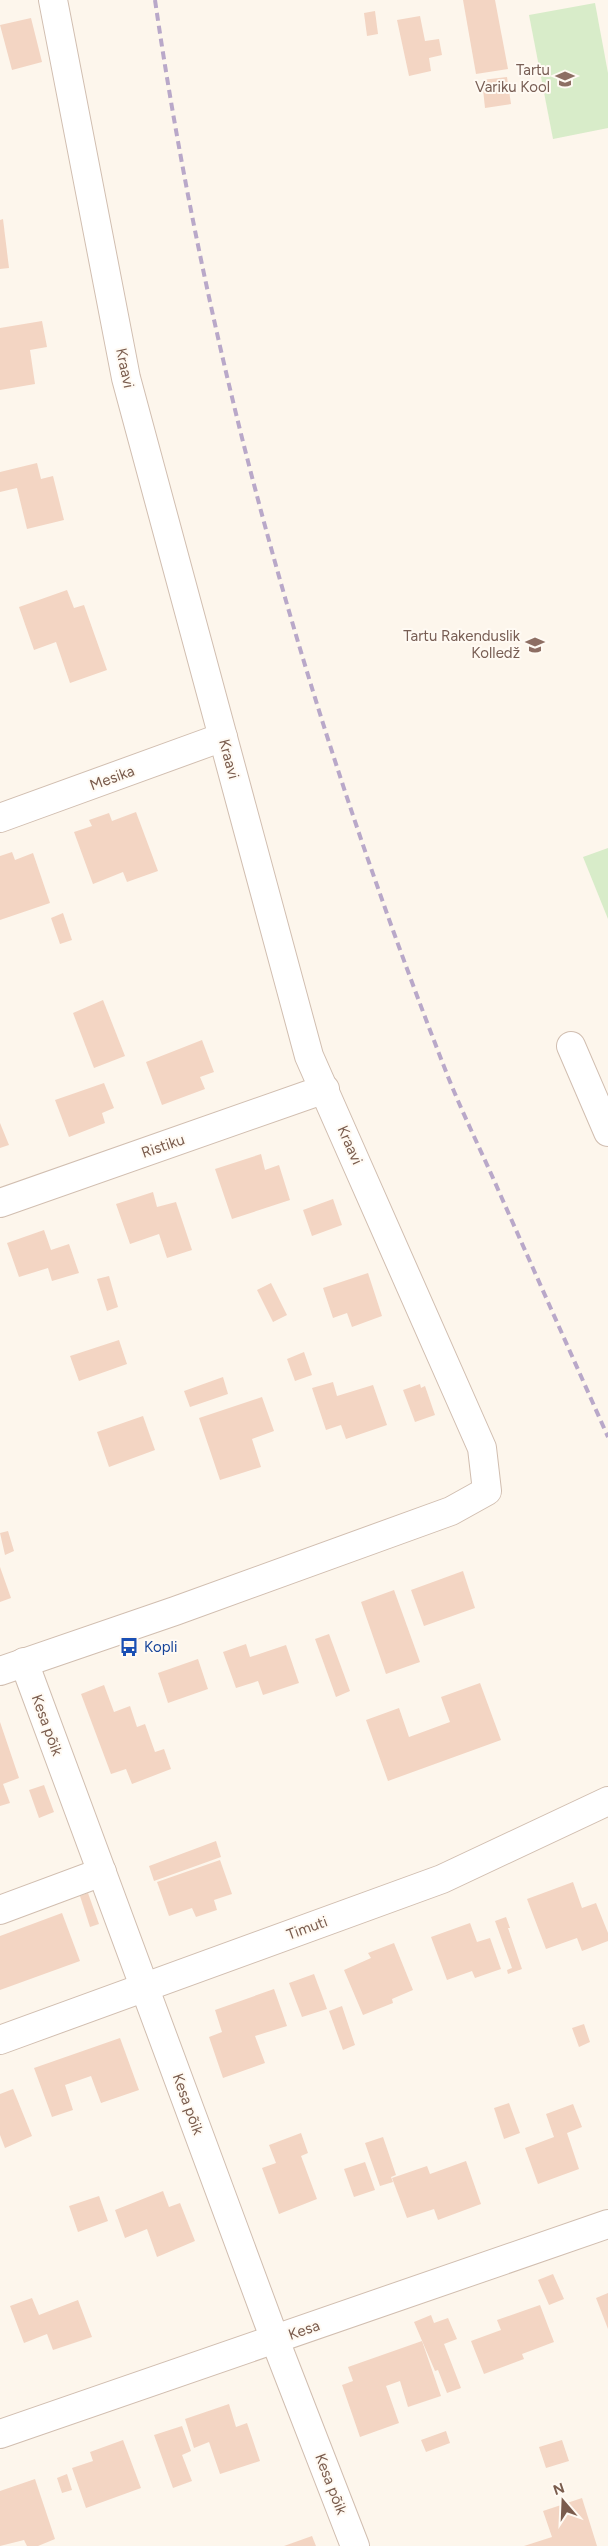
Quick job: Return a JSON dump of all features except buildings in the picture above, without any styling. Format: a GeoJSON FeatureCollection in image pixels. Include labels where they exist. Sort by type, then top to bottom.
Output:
{"type":"FeatureCollection","features":[{"type":"Feature","properties":{"kind":"street","name":"Kraavi"},"geometry":{"type":"LineString","coordinates":[[12,1666],[184,1608],[452,1510],[487,1491],[482,1448],[309,1056],[126,378],[53,0]]}},
{"type":"Feature","properties":{"kind":"street","name":"Mesika"},"geometry":{"type":"LineString","coordinates":[[0,818],[223,737]]}},
{"type":"Feature","properties":{"kind":"street"},"geometry":{"type":"LineString","coordinates":[[571,1046],[608,1132]]}},
{"type":"Feature","properties":{"kind":"street","name":"Ristiku"},"geometry":{"type":"LineString","coordinates":[[0,1203],[325,1089]]}},
{"type":"Feature","properties":{"kind":"street","name":"Kesa põik"},"geometry":{"type":"LineString","coordinates":[[12,1666],[102,1872],[275,2340],[355,2546]]}},
{"type":"Feature","properties":{"kind":"street","name":"Timuti"},"geometry":{"type":"LineString","coordinates":[[0,2040],[442,1879],[608,1801]]}},
{"type":"Feature","properties":{"kind":"street"},"geometry":{"type":"LineString","coordinates":[[0,1910],[102,1872]]}},
{"type":"Feature","properties":{"kind":"street","name":"Kesa"},"geometry":{"type":"LineString","coordinates":[[0,2434],[608,2224]]}},
{"type":"Feature","properties":{"kind":"green space"},"geometry":{"type":"Polygon","coordinates":[[[595,3],[608,73],[608,128],[553,139],[529,15],[595,3]]]}},
{"type":"Feature","properties":{"kind":"green space"},"geometry":{"type":"Polygon","coordinates":[[[608,848],[608,919],[583,857],[608,848]]]}},
{"type":"Feature","properties":{"kind":"railway"},"geometry":{"type":"LineString","coordinates":[[155,0],[177,137],[204,273],[235,408],[270,543],[308,676],[396,939],[445,1069],[608,1437]]}},
{"type":"Feature","properties":{"kind":"place","name":"Tartu Variku Kool"},"geometry":{"type":"Point","coordinates":[565,79]}},
{"type":"Feature","properties":{"kind":"place","name":"Tartu Rakenduslik Kolledž"},"geometry":{"type":"Point","coordinates":[535,645]}},
{"type":"Feature","properties":{"kind":"place","name":"Kopli"},"geometry":{"type":"Point","coordinates":[129,1647]}}]}
